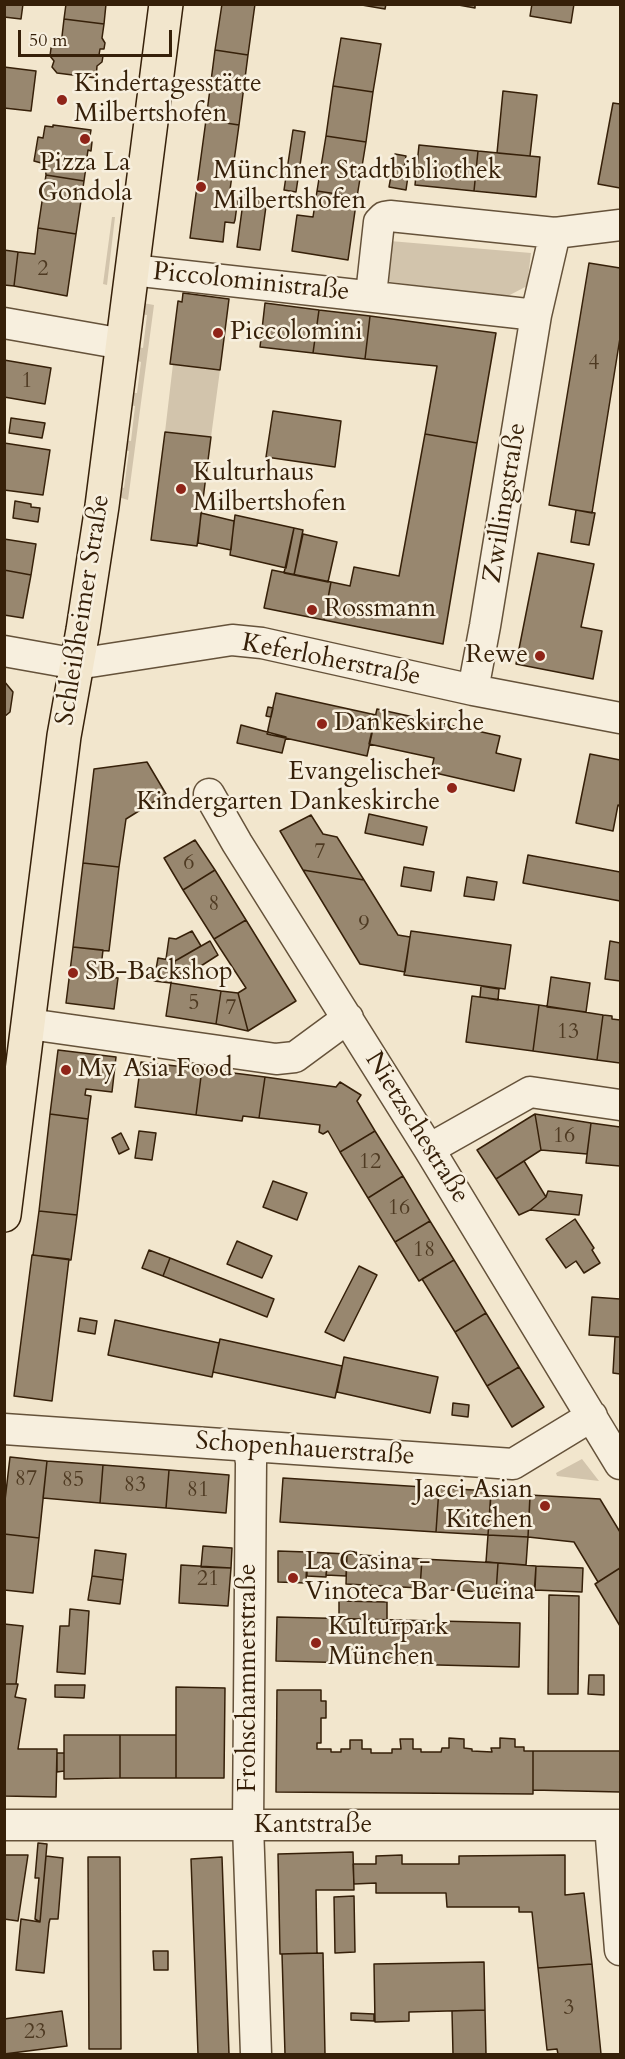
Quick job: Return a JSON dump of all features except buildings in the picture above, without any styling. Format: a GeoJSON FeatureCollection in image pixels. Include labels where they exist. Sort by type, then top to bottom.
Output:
{"type":"FeatureCollection","features":[{"type":"Feature","properties":{"kind":"main road","name":"Schleißheimer Straße"},"geometry":{"type":"LineString","coordinates":[[4,1215],[64,736],[102,507],[166,4]]}},
{"type":"Feature","properties":{"kind":"street"},"geometry":{"type":"LineString","coordinates":[[370,295],[379,222],[384,217],[555,232],[621,225]]}},
{"type":"Feature","properties":{"kind":"street","name":"Zwillingstraße"},"geometry":{"type":"LineString","coordinates":[[473,690],[536,315],[555,232]]}},
{"type":"Feature","properties":{"kind":"street","name":"Piccoloministraße"},"geometry":{"type":"LineString","coordinates":[[132,270],[536,315]]}},
{"type":"Feature","properties":{"kind":"street"},"geometry":{"type":"LineString","coordinates":[[4,323],[123,344]]}},
{"type":"Feature","properties":{"kind":"street","name":"Keferloherstraße"},"geometry":{"type":"LineString","coordinates":[[4,651],[77,664],[232,640],[262,643],[473,690],[621,718]]}},
{"type":"Feature","properties":{"kind":"street","name":"Nietzschestraße"},"geometry":{"type":"LineString","coordinates":[[209,794],[237,843],[348,1018],[621,1464]]}},
{"type":"Feature","properties":{"kind":"street"},"geometry":{"type":"LineString","coordinates":[[29,1024],[282,1059],[295,1057],[348,1018]]}},
{"type":"Feature","properties":{"kind":"street"},"geometry":{"type":"LineString","coordinates":[[429,1149],[530,1092],[621,1105]]}},
{"type":"Feature","properties":{"kind":"street","name":"Schopenhauerstraße"},"geometry":{"type":"LineString","coordinates":[[4,1429],[513,1464],[592,1416]]}},
{"type":"Feature","properties":{"kind":"street","name":"Frohschammerstraße"},"geometry":{"type":"LineString","coordinates":[[248,1446],[251,1462],[249,1825],[255,2043]]}},
{"type":"Feature","properties":{"kind":"street","name":"Kantstraße"},"geometry":{"type":"LineString","coordinates":[[4,1825],[615,1825]]}},
{"type":"Feature","properties":{"kind":"street"},"geometry":{"type":"LineString","coordinates":[[615,1825],[621,1950]]}},
{"type":"Feature","properties":{"kind":"shaded area"},"geometry":{"type":"Polygon","coordinates":[[[112,217],[115,217],[107,285],[103,284],[112,217]]]}},
{"type":"Feature","properties":{"kind":"shaded area"},"geometry":{"type":"Polygon","coordinates":[[[390,241],[531,253],[527,286],[506,297],[384,281],[390,241]]]}},
{"type":"Feature","properties":{"kind":"shaded area"},"geometry":{"type":"Polygon","coordinates":[[[143,303],[154,305],[128,500],[115,496],[116,486],[124,488],[129,451],[123,450],[124,440],[131,441],[135,406],[128,405],[130,393],[137,393],[141,362],[135,360],[137,347],[143,348],[147,315],[141,314],[143,303]]]}},
{"type":"Feature","properties":{"kind":"shaded area"},"geometry":{"type":"Polygon","coordinates":[[[173,364],[220,370],[211,437],[165,432],[173,364]]]}},
{"type":"Feature","properties":{"kind":"shaded area"},"geometry":{"type":"Polygon","coordinates":[[[582,1459],[599,1481],[557,1476],[556,1473],[582,1459]]]}},
{"type":"Feature","properties":{"kind":"place","name":"Kindertagesstätte Milbertshofen"},"geometry":{"type":"Point","coordinates":[62,100]}},
{"type":"Feature","properties":{"kind":"place","name":"Pizza La Gondola"},"geometry":{"type":"Point","coordinates":[85,139]}},
{"type":"Feature","properties":{"kind":"place","name":"Münchner Stadtbibliothek Milbertshofen"},"geometry":{"type":"Point","coordinates":[201,187]}},
{"type":"Feature","properties":{"kind":"place","name":"Piccolomini"},"geometry":{"type":"Point","coordinates":[218,333]}},
{"type":"Feature","properties":{"kind":"place","name":"Kulturhaus Milbertshofen"},"geometry":{"type":"Point","coordinates":[181,489]}},
{"type":"Feature","properties":{"kind":"place","name":"Rossmann"},"geometry":{"type":"Point","coordinates":[312,610]}},
{"type":"Feature","properties":{"kind":"place","name":"Rewe"},"geometry":{"type":"Point","coordinates":[540,656]}},
{"type":"Feature","properties":{"kind":"place","name":"Dankeskirche"},"geometry":{"type":"Point","coordinates":[322,724]}},
{"type":"Feature","properties":{"kind":"place","name":"Evangelischer Kindergarten Dankeskirche"},"geometry":{"type":"Point","coordinates":[452,788]}},
{"type":"Feature","properties":{"kind":"place","name":"SB-Backshop"},"geometry":{"type":"Point","coordinates":[73,973]}},
{"type":"Feature","properties":{"kind":"place","name":"My Asia Food"},"geometry":{"type":"Point","coordinates":[66,1070]}},
{"type":"Feature","properties":{"kind":"place","name":"Jacci Asian Kitchen"},"geometry":{"type":"Point","coordinates":[545,1506]}},
{"type":"Feature","properties":{"kind":"place","name":"La Casina - Vinoteca Bar Cucina"},"geometry":{"type":"Point","coordinates":[293,1578]}},
{"type":"Feature","properties":{"kind":"place","name":"Kulturpark München"},"geometry":{"type":"Point","coordinates":[316,1643]}}]}
